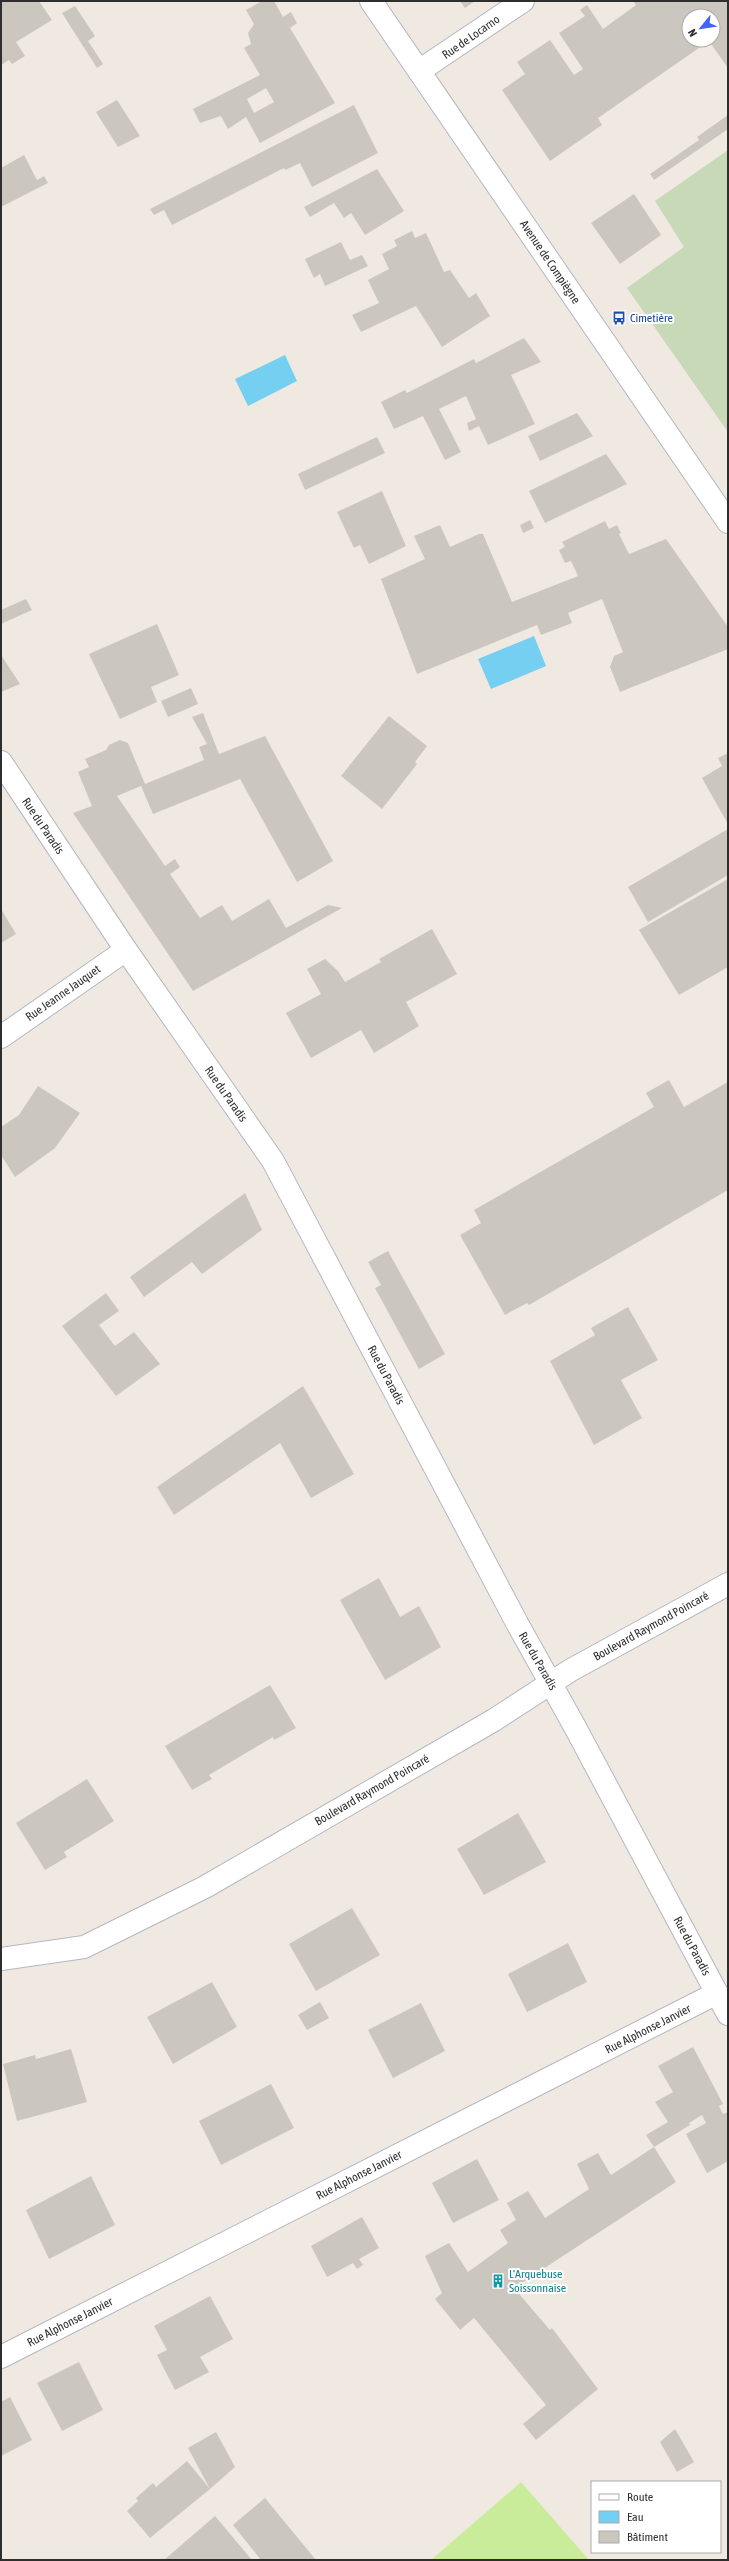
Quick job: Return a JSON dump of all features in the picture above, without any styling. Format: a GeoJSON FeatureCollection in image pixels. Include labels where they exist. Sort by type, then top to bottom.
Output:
{"type":"FeatureCollection","features":[{"type":"Feature","properties":{"kind":"street","name":"Avenue de Compiègne"},"geometry":{"type":"LineString","coordinates":[[371,1],[728,522]]}},
{"type":"Feature","properties":{"kind":"street","name":"Rue de Locarno"},"geometry":{"type":"LineString","coordinates":[[419,71],[523,1]]}},
{"type":"Feature","properties":{"kind":"street","name":"Rue du Paradis"},"geometry":{"type":"LineString","coordinates":[[1,762],[126,950],[272,1161],[517,1623],[552,1683],[728,2014]]}},
{"type":"Feature","properties":{"kind":"street","name":"Rue Jeanne Jauquet"},"geometry":{"type":"LineString","coordinates":[[1,1037],[126,950]]}},
{"type":"Feature","properties":{"kind":"street","name":"Boulevard Raymond Poincaré"},"geometry":{"type":"LineString","coordinates":[[1,1959],[84,1947],[205,1887],[494,1720],[552,1683],[728,1584]]}},
{"type":"Feature","properties":{"kind":"street","name":"Rue Alphonse Janvier"},"geometry":{"type":"LineString","coordinates":[[1,2357],[717,1993]]}},
{"type":"Feature","properties":{"kind":"green space"},"geometry":{"type":"Polygon","coordinates":[[[728,150],[728,432],[627,288],[684,247],[655,201],[728,150]]]}},
{"type":"Feature","properties":{"kind":"green space"},"geometry":{"type":"Polygon","coordinates":[[[521,2482],[589,2560],[431,2560],[521,2482]]]}},
{"type":"Feature","properties":{"kind":"water"},"geometry":{"type":"Polygon","coordinates":[[[285,355],[297,381],[248,406],[235,379],[285,355]]]}},
{"type":"Feature","properties":{"kind":"water"},"geometry":{"type":"Polygon","coordinates":[[[534,636],[546,666],[491,689],[478,659],[534,636]]]}},
{"type":"Feature","properties":{"kind":"building"},"geometry":{"type":"Polygon","coordinates":[[[1,1],[39,1],[52,20],[16,42],[25,56],[12,64],[9,60],[1,65],[1,1]]]}},
{"type":"Feature","properties":{"kind":"building"},"geometry":{"type":"Polygon","coordinates":[[[262,1],[274,1],[283,17],[291,12],[297,23],[290,28],[335,103],[260,143],[246,117],[228,129],[221,116],[200,123],[193,109],[260,75],[244,48],[251,44],[248,33],[254,24],[246,10],[262,1]],[[266,88],[247,99],[254,113],[274,102],[266,88]]]}},
{"type":"Feature","properties":{"kind":"building"},"geometry":{"type":"Polygon","coordinates":[[[460,1],[475,1],[465,8],[460,1]]]}},
{"type":"Feature","properties":{"kind":"building"},"geometry":{"type":"Polygon","coordinates":[[[633,1],[728,1],[728,68],[714,48],[721,48],[721,8],[681,8],[681,48],[699,48],[598,118],[602,125],[550,161],[502,90],[525,74],[517,62],[550,40],[574,75],[583,69],[559,33],[585,16],[580,10],[587,5],[603,29],[636,5],[633,1]]]}},
{"type":"Feature","properties":{"kind":"building"},"geometry":{"type":"Polygon","coordinates":[[[75,6],[95,36],[88,41],[103,64],[97,68],[62,13],[75,6]]]}},
{"type":"Feature","properties":{"kind":"building"},"geometry":{"type":"Polygon","coordinates":[[[117,100],[140,136],[118,147],[96,112],[117,100]]]}},
{"type":"Feature","properties":{"kind":"building"},"geometry":{"type":"Polygon","coordinates":[[[354,105],[378,153],[312,187],[300,163],[285,170],[284,168],[172,225],[164,210],[154,215],[150,209],[354,105]]]}},
{"type":"Feature","properties":{"kind":"building"},"geometry":{"type":"Polygon","coordinates":[[[728,115],[728,129],[654,180],[650,174],[699,140],[697,137],[728,115]]]}},
{"type":"Feature","properties":{"kind":"building"},"geometry":{"type":"Polygon","coordinates":[[[24,155],[37,180],[44,176],[48,183],[1,207],[1,168],[24,155]]]}},
{"type":"Feature","properties":{"kind":"building"},"geometry":{"type":"Polygon","coordinates":[[[377,169],[404,211],[365,235],[351,213],[344,218],[334,203],[310,217],[304,207],[377,169]]]}},
{"type":"Feature","properties":{"kind":"building"},"geometry":{"type":"Polygon","coordinates":[[[634,194],[661,235],[620,264],[591,223],[634,194]]]}},
{"type":"Feature","properties":{"kind":"building"},"geometry":{"type":"Polygon","coordinates":[[[412,231],[415,238],[426,233],[444,272],[450,270],[469,298],[476,293],[490,316],[442,347],[416,306],[361,332],[352,315],[379,303],[368,280],[389,269],[382,254],[397,246],[394,240],[412,231]]]}},
{"type":"Feature","properties":{"kind":"building"},"geometry":{"type":"Polygon","coordinates":[[[341,242],[350,260],[362,255],[368,266],[325,286],[320,274],[314,278],[305,259],[341,242]]]}},
{"type":"Feature","properties":{"kind":"building"},"geometry":{"type":"Polygon","coordinates":[[[524,338],[541,362],[511,375],[535,424],[488,445],[479,426],[469,431],[467,423],[476,419],[466,396],[439,409],[461,452],[445,460],[423,416],[394,429],[381,402],[405,390],[407,393],[474,359],[476,363],[524,338]]]}},
{"type":"Feature","properties":{"kind":"building"},"geometry":{"type":"Polygon","coordinates":[[[577,413],[593,436],[540,461],[528,436],[577,413]]]}},
{"type":"Feature","properties":{"kind":"building"},"geometry":{"type":"Polygon","coordinates":[[[377,437],[385,453],[305,490],[298,474],[377,437]]]}},
{"type":"Feature","properties":{"kind":"building"},"geometry":{"type":"Polygon","coordinates":[[[606,454],[627,484],[545,523],[529,491],[606,454]]]}},
{"type":"Feature","properties":{"kind":"building"},"geometry":{"type":"Polygon","coordinates":[[[382,491],[406,546],[369,564],[360,545],[354,548],[337,512],[382,491]]]}},
{"type":"Feature","properties":{"kind":"building"},"geometry":{"type":"Polygon","coordinates":[[[530,520],[534,528],[523,533],[520,525],[530,520]]]}},
{"type":"Feature","properties":{"kind":"building"},"geometry":{"type":"Polygon","coordinates":[[[605,521],[609,529],[617,525],[621,533],[619,534],[629,554],[666,539],[728,627],[728,649],[620,692],[610,667],[614,656],[623,652],[602,599],[568,613],[572,623],[541,635],[537,625],[417,674],[381,579],[425,559],[414,536],[440,525],[450,547],[479,534],[483,534],[512,602],[578,576],[571,561],[565,563],[559,550],[565,547],[562,542],[605,521]]]}},
{"type":"Feature","properties":{"kind":"building"},"geometry":{"type":"Polygon","coordinates":[[[26,599],[32,610],[1,624],[1,610],[26,599]]]}},
{"type":"Feature","properties":{"kind":"building"},"geometry":{"type":"Polygon","coordinates":[[[157,624],[179,675],[151,687],[157,702],[120,719],[89,654],[157,624]]]}},
{"type":"Feature","properties":{"kind":"building"},"geometry":{"type":"Polygon","coordinates":[[[1,655],[20,684],[1,692],[1,655]]]}},
{"type":"Feature","properties":{"kind":"building"},"geometry":{"type":"Polygon","coordinates":[[[191,688],[198,704],[168,717],[161,701],[191,688]]]}},
{"type":"Feature","properties":{"kind":"building"},"geometry":{"type":"Polygon","coordinates":[[[203,713],[219,754],[265,736],[333,861],[297,882],[240,779],[153,814],[141,786],[117,796],[165,866],[175,859],[180,867],[170,874],[200,918],[222,905],[232,921],[269,899],[286,928],[328,905],[342,908],[193,991],[73,813],[92,806],[78,772],[89,767],[85,759],[106,750],[109,745],[120,740],[128,743],[145,784],[204,760],[199,747],[207,744],[192,717],[203,713]]]}},
{"type":"Feature","properties":{"kind":"building"},"geometry":{"type":"Polygon","coordinates":[[[389,716],[427,746],[415,762],[417,764],[382,809],[341,776],[389,716]]]}},
{"type":"Feature","properties":{"kind":"building"},"geometry":{"type":"Polygon","coordinates":[[[728,753],[728,824],[702,778],[722,766],[718,758],[728,753]]]}},
{"type":"Feature","properties":{"kind":"building"},"geometry":{"type":"Polygon","coordinates":[[[728,829],[728,875],[648,922],[628,887],[728,829]]]}},
{"type":"Feature","properties":{"kind":"building"},"geometry":{"type":"Polygon","coordinates":[[[728,879],[728,967],[679,995],[639,930],[728,879]]]}},
{"type":"Feature","properties":{"kind":"building"},"geometry":{"type":"Polygon","coordinates":[[[1,909],[16,934],[1,943],[1,909]]]}},
{"type":"Feature","properties":{"kind":"building"},"geometry":{"type":"Polygon","coordinates":[[[432,929],[457,974],[406,1002],[419,1026],[374,1053],[361,1030],[311,1058],[286,1013],[321,994],[307,969],[325,959],[338,971],[345,982],[381,962],[379,959],[432,929]]]}},
{"type":"Feature","properties":{"kind":"building"},"geometry":{"type":"Polygon","coordinates":[[[669,1080],[684,1107],[728,1082],[728,1190],[529,1305],[527,1303],[505,1315],[460,1235],[481,1223],[474,1210],[654,1107],[646,1093],[669,1080]]]}},
{"type":"Feature","properties":{"kind":"building"},"geometry":{"type":"Polygon","coordinates":[[[38,1086],[80,1113],[55,1148],[15,1177],[1,1155],[1,1127],[19,1115],[38,1086]]]}},
{"type":"Feature","properties":{"kind":"building"},"geometry":{"type":"Polygon","coordinates":[[[245,1193],[262,1230],[202,1274],[192,1262],[144,1297],[130,1277],[245,1193]]]}},
{"type":"Feature","properties":{"kind":"building"},"geometry":{"type":"Polygon","coordinates":[[[388,1251],[445,1354],[419,1369],[375,1288],[381,1285],[368,1262],[388,1251]]]}},
{"type":"Feature","properties":{"kind":"building"},"geometry":{"type":"Polygon","coordinates":[[[106,1293],[119,1311],[99,1325],[115,1346],[134,1332],[160,1364],[116,1396],[62,1326],[106,1293]]]}},
{"type":"Feature","properties":{"kind":"building"},"geometry":{"type":"Polygon","coordinates":[[[628,1307],[658,1360],[621,1380],[642,1418],[594,1445],[550,1361],[595,1335],[591,1328],[628,1307]]]}},
{"type":"Feature","properties":{"kind":"building"},"geometry":{"type":"Polygon","coordinates":[[[303,1386],[354,1474],[311,1498],[280,1443],[174,1515],[157,1487],[303,1386]]]}},
{"type":"Feature","properties":{"kind":"building"},"geometry":{"type":"Polygon","coordinates":[[[379,1578],[400,1617],[419,1606],[441,1647],[385,1680],[340,1600],[379,1578]]]}},
{"type":"Feature","properties":{"kind":"building"},"geometry":{"type":"Polygon","coordinates":[[[270,1685],[296,1728],[274,1740],[273,1737],[209,1775],[212,1779],[192,1790],[165,1746],[270,1685]]]}},
{"type":"Feature","properties":{"kind":"building"},"geometry":{"type":"Polygon","coordinates":[[[87,1779],[114,1821],[64,1852],[67,1857],[45,1870],[16,1823],[87,1779]]]}},
{"type":"Feature","properties":{"kind":"building"},"geometry":{"type":"Polygon","coordinates":[[[518,1813],[546,1862],[484,1895],[457,1849],[518,1813]]]}},
{"type":"Feature","properties":{"kind":"building"},"geometry":{"type":"Polygon","coordinates":[[[352,1908],[380,1955],[316,1991],[289,1944],[352,1908]]]}},
{"type":"Feature","properties":{"kind":"building"},"geometry":{"type":"Polygon","coordinates":[[[568,1943],[587,1982],[527,2012],[508,1974],[568,1943]]]}},
{"type":"Feature","properties":{"kind":"building"},"geometry":{"type":"Polygon","coordinates":[[[212,1982],[237,2027],[173,2064],[147,2017],[212,1982]]]}},
{"type":"Feature","properties":{"kind":"building"},"geometry":{"type":"Polygon","coordinates":[[[320,2002],[329,2018],[307,2030],[298,2015],[320,2002]]]}},
{"type":"Feature","properties":{"kind":"building"},"geometry":{"type":"Polygon","coordinates":[[[421,2003],[445,2051],[393,2078],[368,2030],[421,2003]]]}},
{"type":"Feature","properties":{"kind":"building"},"geometry":{"type":"Polygon","coordinates":[[[693,2047],[723,2104],[719,2106],[723,2114],[728,2112],[728,2161],[707,2173],[686,2134],[706,2123],[702,2115],[689,2123],[690,2125],[654,2147],[646,2135],[668,2122],[655,2102],[673,2092],[658,2066],[693,2047]]]}},
{"type":"Feature","properties":{"kind":"building"},"geometry":{"type":"Polygon","coordinates":[[[71,2049],[87,2102],[17,2121],[3,2064],[35,2055],[36,2059],[71,2049]]]}},
{"type":"Feature","properties":{"kind":"building"},"geometry":{"type":"Polygon","coordinates":[[[271,2084],[294,2128],[221,2165],[199,2121],[271,2084]]]}},
{"type":"Feature","properties":{"kind":"building","name":"L'Arquebuse Soissonnaise"},"geometry":{"type":"Polygon","coordinates":[[[654,2147],[676,2182],[514,2288],[550,2330],[552,2328],[598,2389],[536,2440],[523,2424],[546,2405],[474,2318],[460,2330],[435,2299],[442,2293],[425,2256],[449,2243],[468,2272],[508,2243],[500,2230],[516,2220],[507,2203],[528,2191],[545,2218],[589,2189],[577,2164],[598,2153],[611,2175],[654,2147]]]}},
{"type":"Feature","properties":{"kind":"building"},"geometry":{"type":"Polygon","coordinates":[[[477,2159],[499,2200],[453,2223],[432,2183],[477,2159]]]}},
{"type":"Feature","properties":{"kind":"building"},"geometry":{"type":"Polygon","coordinates":[[[91,2176],[115,2225],[49,2259],[26,2210],[91,2176]]]}},
{"type":"Feature","properties":{"kind":"building"},"geometry":{"type":"Polygon","coordinates":[[[362,2217],[379,2248],[359,2259],[363,2265],[357,2269],[353,2263],[327,2277],[311,2246],[362,2217]]]}},
{"type":"Feature","properties":{"kind":"building"},"geometry":{"type":"Polygon","coordinates":[[[210,2296],[233,2339],[200,2357],[209,2372],[175,2390],[157,2355],[167,2350],[154,2326],[210,2296]]]}},
{"type":"Feature","properties":{"kind":"building"},"geometry":{"type":"Polygon","coordinates":[[[79,2362],[103,2410],[62,2431],[37,2383],[79,2362]]]}},
{"type":"Feature","properties":{"kind":"building"},"geometry":{"type":"Polygon","coordinates":[[[10,2397],[32,2440],[1,2456],[1,2402],[10,2397]]]}},
{"type":"Feature","properties":{"kind":"building"},"geometry":{"type":"Polygon","coordinates":[[[675,2429],[694,2462],[677,2472],[660,2442],[675,2429]]]}},
{"type":"Feature","properties":{"kind":"building"},"geometry":{"type":"Polygon","coordinates":[[[216,2432],[235,2467],[210,2489],[188,2448],[216,2432]]]}},
{"type":"Feature","properties":{"kind":"building"},"geometry":{"type":"Polygon","coordinates":[[[187,2461],[210,2489],[150,2538],[127,2511],[138,2501],[136,2498],[153,2483],[156,2487],[187,2461]]]}},
{"type":"Feature","properties":{"kind":"building"},"geometry":{"type":"Polygon","coordinates":[[[265,2498],[316,2560],[261,2560],[233,2525],[265,2498]]]}},
{"type":"Feature","properties":{"kind":"building"},"geometry":{"type":"Polygon","coordinates":[[[215,2516],[252,2560],[164,2560],[215,2516]]]}},
{"type":"Feature","properties":{"kind":"place","name":"Cimetière"},"geometry":{"type":"Point","coordinates":[619,318]}},
{"type":"Feature","properties":{"kind":"place","name":"L'Arquebuse Soissonnaise"},"geometry":{"type":"Point","coordinates":[498,2281]}}]}
